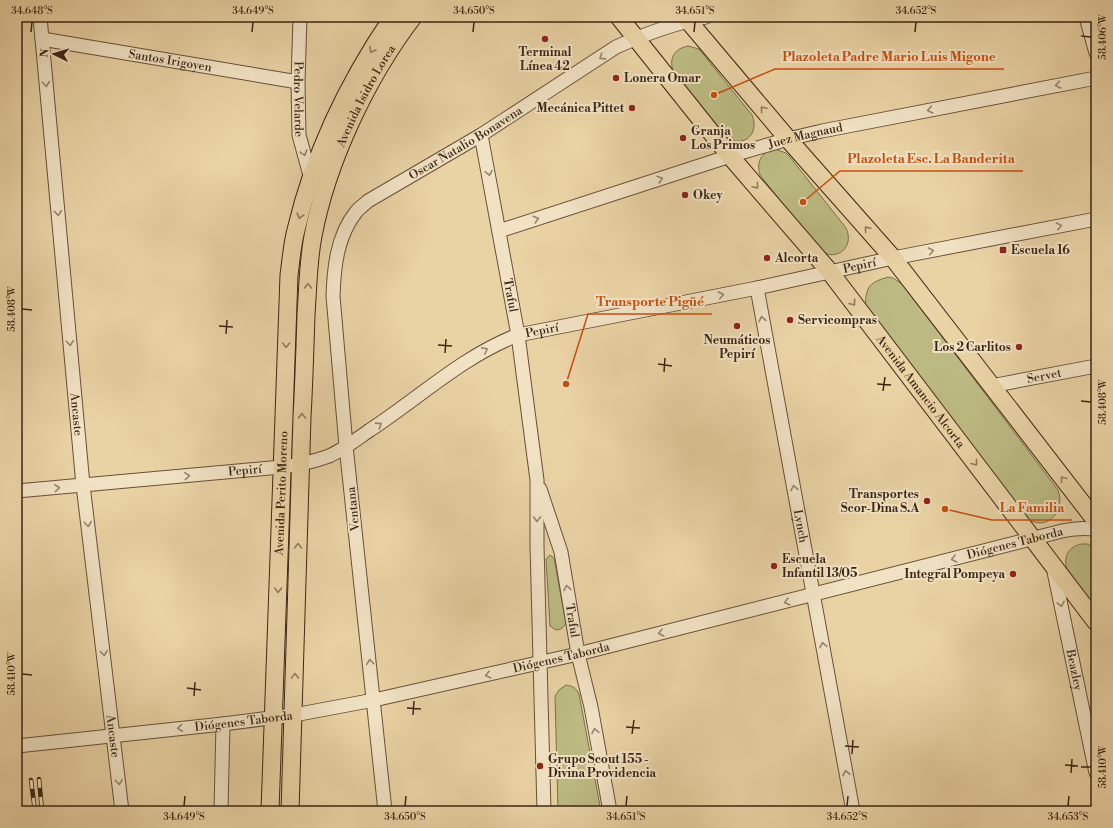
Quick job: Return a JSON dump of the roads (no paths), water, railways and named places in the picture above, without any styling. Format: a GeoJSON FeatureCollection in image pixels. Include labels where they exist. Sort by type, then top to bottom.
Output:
{"type":"FeatureCollection","features":[{"type":"Feature","properties":{"kind":"main road","name":"Avenida Isidro Lorea"},"geometry":{"type":"LineString","coordinates":[[311,179],[331,127],[378,39],[393,17]]}},
{"type":"Feature","properties":{"kind":"main road","name":"Avenida Isidro Lorea"},"geometry":{"type":"LineString","coordinates":[[328,180],[344,137],[362,98],[383,59],[413,17]]}},
{"type":"Feature","properties":{"kind":"main road","name":"Avenida Amancio Alcorta"},"geometry":{"type":"LineString","coordinates":[[619,17],[730,156],[830,272],[1032,539],[1094,618]]}},
{"type":"Feature","properties":{"kind":"main road"},"geometry":{"type":"LineString","coordinates":[[687,19],[788,139],[893,258],[1096,521]]}},
{"type":"Feature","properties":{"kind":"main road","name":"Avenida Perito Moreno"},"geometry":{"type":"LineString","coordinates":[[270,811],[289,276],[295,232],[311,179]]}},
{"type":"Feature","properties":{"kind":"main road","name":"Avenida Perito Moreno"},"geometry":{"type":"LineString","coordinates":[[290,811],[294,715],[300,464],[308,278],[313,237],[328,180]]}},
{"type":"Feature","properties":{"kind":"street","name":"Ancaste"},"geometry":{"type":"LineString","coordinates":[[40,17],[83,485],[122,811]]}},
{"type":"Feature","properties":{"kind":"street","name":"Pedro Velarde"},"geometry":{"type":"LineString","coordinates":[[300,17],[298,82],[299,135],[311,179]]}},
{"type":"Feature","properties":{"kind":"street","name":"Oscar Natalio Bonavena"},"geometry":{"type":"LineString","coordinates":[[356,212],[372,198],[481,135],[616,47],[687,19],[706,17]]}},
{"type":"Feature","properties":{"kind":"street"},"geometry":{"type":"LineString","coordinates":[[1086,17],[1096,53]]}},
{"type":"Feature","properties":{"kind":"street","name":"Santos Irigoyen"},"geometry":{"type":"LineString","coordinates":[[42,39],[298,82]]}},
{"type":"Feature","properties":{"kind":"street","name":"Juez Magnaud"},"geometry":{"type":"LineString","coordinates":[[499,231],[730,156],[788,139],[822,131],[1096,78]]}},
{"type":"Feature","properties":{"kind":"street","name":"Traful"},"geometry":{"type":"LineString","coordinates":[[481,135],[518,335],[537,480],[537,546],[544,811]]}},
{"type":"Feature","properties":{"kind":"street","name":"Ventana"},"geometry":{"type":"LineString","coordinates":[[356,212],[343,234],[338,252],[334,272],[333,296],[346,446],[385,811]]}},
{"type":"Feature","properties":{"kind":"street","name":"Pepirí"},"geometry":{"type":"LineString","coordinates":[[17,491],[282,467],[315,461],[331,456],[389,418],[476,355],[518,335],[757,288],[893,258],[1096,219]]}},
{"type":"Feature","properties":{"kind":"street","name":"Lynch"},"geometry":{"type":"LineString","coordinates":[[757,288],[853,811]]}},
{"type":"Feature","properties":{"kind":"street","name":"Servet"},"geometry":{"type":"LineString","coordinates":[[991,386],[1096,366]]}},
{"type":"Feature","properties":{"kind":"street","name":"Traful"},"geometry":{"type":"LineString","coordinates":[[537,480],[561,552],[578,654],[591,707],[610,811]]}},
{"type":"Feature","properties":{"kind":"street","name":"Diógenes Taborda"},"geometry":{"type":"LineString","coordinates":[[17,746],[294,715],[374,700],[578,654],[1073,529],[1096,530]]}},
{"type":"Feature","properties":{"kind":"street","name":"Beazley"},"geometry":{"type":"LineString","coordinates":[[1053,566],[1096,773]]}},
{"type":"Feature","properties":{"kind":"street"},"geometry":{"type":"LineString","coordinates":[[221,811],[223,724]]}},
{"type":"Feature","properties":{"kind":"railway"},"geometry":{"type":"LineString","coordinates":[[39,779],[42,811]]}},
{"type":"Feature","properties":{"kind":"railway"},"geometry":{"type":"LineString","coordinates":[[31,780],[35,811]]}},
{"type":"Feature","properties":{"kind":"place","name":"Terminal Línea 42"},"geometry":{"type":"Point","coordinates":[545,39]}},
{"type":"Feature","properties":{"kind":"place","name":"Lonera Omar"},"geometry":{"type":"Point","coordinates":[616,78]}},
{"type":"Feature","properties":{"kind":"place","name":"Plazoleta Padre Mario Luis Migone"},"geometry":{"type":"Point","coordinates":[714,95]}},
{"type":"Feature","properties":{"kind":"place","name":"Mecánica Pittet"},"geometry":{"type":"Point","coordinates":[632,108]}},
{"type":"Feature","properties":{"kind":"place","name":"Granja Los Primos"},"geometry":{"type":"Point","coordinates":[683,138]}},
{"type":"Feature","properties":{"kind":"place","name":"Okey"},"geometry":{"type":"Point","coordinates":[685,195]}},
{"type":"Feature","properties":{"kind":"place","name":"Plazoleta Esc. La Banderita"},"geometry":{"type":"Point","coordinates":[803,202]}},
{"type":"Feature","properties":{"kind":"place","name":"Escuela 16"},"geometry":{"type":"Point","coordinates":[1003,250]}},
{"type":"Feature","properties":{"kind":"place","name":"Alcorta"},"geometry":{"type":"Point","coordinates":[767,258]}},
{"type":"Feature","properties":{"kind":"place","name":"Servicompras"},"geometry":{"type":"Point","coordinates":[790,320]}},
{"type":"Feature","properties":{"kind":"place","name":"Neumáticos Pepirí"},"geometry":{"type":"Point","coordinates":[737,326]}},
{"type":"Feature","properties":{"kind":"place","name":"Los 2 Carlitos"},"geometry":{"type":"Point","coordinates":[1019,347]}},
{"type":"Feature","properties":{"kind":"place","name":"Transporte Pigüé"},"geometry":{"type":"Point","coordinates":[566,384]}},
{"type":"Feature","properties":{"kind":"place","name":"Transportes Scor-Dina S.A"},"geometry":{"type":"Point","coordinates":[927,501]}},
{"type":"Feature","properties":{"kind":"place","name":"La Familia"},"geometry":{"type":"Point","coordinates":[945,509]}},
{"type":"Feature","properties":{"kind":"place","name":"Escuela Infantil 13/05"},"geometry":{"type":"Point","coordinates":[774,566]}},
{"type":"Feature","properties":{"kind":"place","name":"Integral Pompeya"},"geometry":{"type":"Point","coordinates":[1013,574]}},
{"type":"Feature","properties":{"kind":"place","name":"Grupo Scout 155 - Divina Providencia"},"geometry":{"type":"Point","coordinates":[540,766]}}]}
